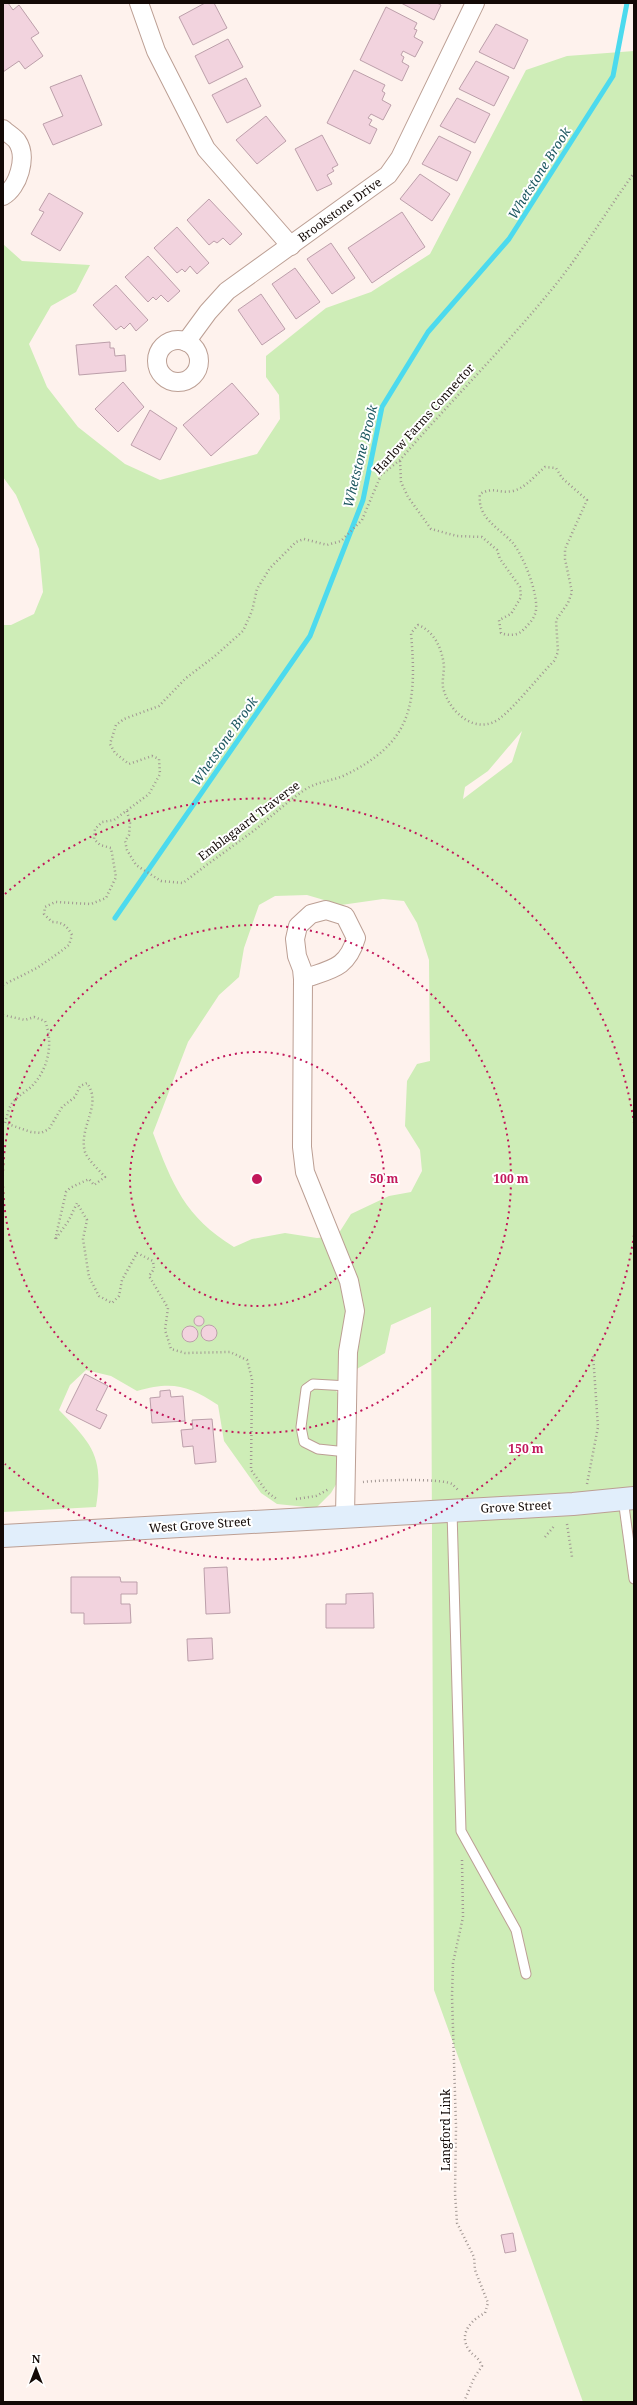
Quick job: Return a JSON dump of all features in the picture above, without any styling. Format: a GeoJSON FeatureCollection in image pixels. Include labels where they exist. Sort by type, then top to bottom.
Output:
{"type":"FeatureCollection","features":[{"type":"Feature","properties":{"kind":"main road","name":"Grove Street"},"geometry":{"type":"LineString","coordinates":[[398,1513],[573,1504],[629,1498]]}},
{"type":"Feature","properties":{"kind":"main road","name":"West Grove Street"},"geometry":{"type":"LineString","coordinates":[[3,1536],[398,1513]]}},
{"type":"Feature","properties":{"kind":"street"},"geometry":{"type":"LineString","coordinates":[[139,3],[156,52],[206,149],[291,246]]}},
{"type":"Feature","properties":{"kind":"street","name":"Brookstone Drive"},"geometry":{"type":"LineString","coordinates":[[186,342],[208,312],[228,291],[388,175],[400,158],[475,3]]}},
{"type":"Feature","properties":{"kind":"street"},"geometry":{"type":"LineString","coordinates":[[3,129],[18,142],[22,160],[18,178],[11,192],[3,196]]}},
{"type":"Feature","properties":{"kind":"street"},"geometry":{"type":"LineString","coordinates":[[303,978],[302,1147],[305,1172],[349,1281],[355,1311],[348,1352],[345,1516]]}},
{"type":"Feature","properties":{"kind":"lane"},"geometry":{"type":"LineString","coordinates":[[347,1452],[318,1449],[304,1442],[301,1427],[306,1389],[313,1384],[348,1386]]}},
{"type":"Feature","properties":{"kind":"lane"},"geometry":{"type":"LineString","coordinates":[[629,1498],[634,1579]]}},
{"type":"Feature","properties":{"kind":"lane"},"geometry":{"type":"LineString","coordinates":[[452,1511],[461,1831],[516,1930],[526,1974]]}},
{"type":"Feature","properties":{"kind":"path","name":"Harlow Farms Connector"},"geometry":{"type":"LineString","coordinates":[[3,985],[37,968],[69,945],[72,935],[67,926],[59,922],[52,922],[44,914],[45,907],[55,902],[91,904],[106,898],[116,877],[111,848],[100,845],[94,839],[95,829],[102,822],[114,820],[149,794],[160,774],[159,759],[152,756],[129,764],[116,753],[110,744],[116,725],[124,719],[159,706],[186,678],[215,656],[243,631],[252,611],[257,589],[270,568],[296,542],[304,539],[327,544],[341,541],[362,520],[381,475],[400,460],[548,294],[587,242],[614,200],[634,173]]}},
{"type":"Feature","properties":{"kind":"path","name":"Emblagaard Traverse"},"geometry":{"type":"LineString","coordinates":[[127,811],[130,823],[128,835],[125,841],[127,850],[136,865],[161,882],[183,883],[256,829],[292,798],[312,786],[342,776],[370,761],[387,747],[406,722],[410,710],[414,666],[411,633],[418,625],[427,628],[439,646],[444,666],[443,688],[452,707],[467,723],[477,725],[498,720],[554,661],[558,652],[556,620],[568,603],[572,592],[565,560],[565,549],[587,500],[562,478],[556,468],[546,468],[521,488],[510,492],[489,489],[480,494],[478,504],[489,522],[513,543],[519,552],[528,571],[536,602],[536,614],[531,622],[520,633],[508,636],[502,633],[499,620],[511,614],[521,597],[520,587],[500,559],[497,550],[482,537],[458,536],[431,529],[408,496],[401,482],[400,460]]}},
{"type":"Feature","properties":{"kind":"path"},"geometry":{"type":"LineString","coordinates":[[3,1015],[25,1020],[34,1017],[45,1021],[48,1029],[49,1050],[46,1067],[42,1074],[11,1105],[5,1123],[31,1132],[41,1133],[49,1129],[62,1107],[75,1097],[80,1086],[87,1083],[91,1089],[94,1102],[86,1123],[85,1152],[105,1177],[94,1185],[89,1179],[70,1188],[66,1192],[54,1240],[69,1220],[77,1203],[87,1220],[83,1234],[83,1247],[89,1277],[99,1296],[112,1303],[119,1296],[122,1280],[138,1253],[153,1261],[154,1269],[149,1276],[168,1308],[165,1330],[171,1349],[185,1353],[230,1352],[247,1360],[252,1379],[251,1470],[267,1492],[283,1502]]}},
{"type":"Feature","properties":{"kind":"path"},"geometry":{"type":"LineString","coordinates":[[572,1557],[566,1521],[573,1504],[587,1485],[598,1427],[593,1354]]}},
{"type":"Feature","properties":{"kind":"path"},"geometry":{"type":"LineString","coordinates":[[294,1500],[300,1497],[316,1496],[330,1488],[376,1480],[440,1481],[452,1484],[461,1493],[452,1511]]}},
{"type":"Feature","properties":{"kind":"path","name":"Langford Link"},"geometry":{"type":"LineString","coordinates":[[461,1831],[464,1917],[453,1963],[452,1996],[456,2127],[454,2193],[457,2222],[474,2257],[475,2270],[488,2303],[485,2313],[474,2318],[466,2328],[465,2341],[469,2351],[479,2357],[482,2366],[474,2378],[464,2402]]}},
{"type":"Feature","properties":{"kind":"green space"},"geometry":{"type":"Polygon","coordinates":[[[634,51],[634,2402],[583,2402],[434,1990],[431,1307],[391,1325],[385,1353],[332,1383],[340,1398],[349,1462],[331,1493],[316,1508],[277,1504],[261,1493],[224,1441],[218,1405],[207,1398],[188,1389],[170,1386],[160,1386],[137,1391],[111,1376],[86,1370],[70,1385],[59,1410],[88,1443],[93,1453],[97,1464],[98,1476],[96,1507],[3,1512],[3,625],[11,625],[34,614],[43,592],[39,549],[16,495],[3,477],[3,244],[22,261],[90,265],[76,292],[51,306],[29,344],[47,387],[78,427],[125,464],[160,480],[257,454],[280,419],[279,395],[266,377],[266,356],[326,308],[371,292],[430,254],[526,70],[567,56],[634,51]],[[522,731],[488,771],[465,787],[463,799],[512,762],[522,731]],[[307,895],[275,896],[259,905],[244,948],[239,977],[219,995],[188,1042],[153,1133],[174,1184],[182,1198],[203,1224],[217,1236],[234,1247],[252,1239],[285,1233],[317,1238],[337,1236],[351,1214],[389,1196],[411,1192],[422,1171],[420,1150],[405,1126],[407,1081],[417,1064],[430,1061],[429,960],[417,923],[404,901],[383,899],[341,905],[307,895]]]}},
{"type":"Feature","properties":{"kind":"building"},"geometry":{"type":"Polygon","coordinates":[[[3,3],[8,3],[13,10],[19,5],[39,33],[31,38],[43,56],[25,69],[19,61],[3,72],[3,3]]]}},
{"type":"Feature","properties":{"kind":"building"},"geometry":{"type":"Polygon","coordinates":[[[205,3],[214,3],[227,28],[193,45],[179,17],[205,3]]]}},
{"type":"Feature","properties":{"kind":"building"},"geometry":{"type":"Polygon","coordinates":[[[401,3],[437,3],[441,5],[434,20],[401,3]]]}},
{"type":"Feature","properties":{"kind":"building"},"geometry":{"type":"Polygon","coordinates":[[[386,7],[417,23],[414,29],[417,30],[414,37],[423,42],[415,57],[403,51],[401,55],[404,57],[402,62],[409,66],[402,81],[360,60],[386,7]]]}},
{"type":"Feature","properties":{"kind":"building"},"geometry":{"type":"Polygon","coordinates":[[[496,24],[528,40],[514,69],[479,52],[496,24]]]}},
{"type":"Feature","properties":{"kind":"building"},"geometry":{"type":"Polygon","coordinates":[[[228,39],[243,67],[209,84],[195,56],[228,39]]]}},
{"type":"Feature","properties":{"kind":"building"},"geometry":{"type":"Polygon","coordinates":[[[476,61],[509,77],[494,106],[459,89],[476,61]]]}},
{"type":"Feature","properties":{"kind":"building"},"geometry":{"type":"Polygon","coordinates":[[[354,70],[385,85],[382,91],[385,93],[382,100],[391,105],[383,120],[371,114],[368,118],[372,120],[369,125],[377,129],[370,144],[327,123],[354,70]]]}},
{"type":"Feature","properties":{"kind":"building"},"geometry":{"type":"Polygon","coordinates":[[[81,75],[102,125],[53,145],[43,124],[63,116],[50,87],[81,75]]]}},
{"type":"Feature","properties":{"kind":"building"},"geometry":{"type":"Polygon","coordinates":[[[246,78],[261,106],[227,123],[212,95],[246,78]]]}},
{"type":"Feature","properties":{"kind":"building"},"geometry":{"type":"Polygon","coordinates":[[[457,98],[490,114],[475,143],[440,126],[457,98]]]}},
{"type":"Feature","properties":{"kind":"building"},"geometry":{"type":"Polygon","coordinates":[[[266,116],[286,141],[257,164],[236,140],[266,116]]]}},
{"type":"Feature","properties":{"kind":"building"},"geometry":{"type":"Polygon","coordinates":[[[322,135],[338,165],[332,168],[334,171],[327,175],[332,184],[317,191],[295,149],[322,135]]]}},
{"type":"Feature","properties":{"kind":"building"},"geometry":{"type":"Polygon","coordinates":[[[439,136],[471,152],[457,181],[422,164],[439,136]]]}},
{"type":"Feature","properties":{"kind":"building"},"geometry":{"type":"Polygon","coordinates":[[[420,174],[450,194],[432,221],[400,199],[420,174]]]}},
{"type":"Feature","properties":{"kind":"building"},"geometry":{"type":"Polygon","coordinates":[[[49,193],[83,213],[60,251],[31,234],[44,212],[39,210],[49,193]]]}},
{"type":"Feature","properties":{"kind":"building"},"geometry":{"type":"Polygon","coordinates":[[[209,199],[242,234],[230,245],[223,238],[217,243],[214,241],[209,245],[187,220],[209,199]]]}},
{"type":"Feature","properties":{"kind":"building"},"geometry":{"type":"Polygon","coordinates":[[[402,212],[425,247],[372,283],[348,248],[402,212]]]}},
{"type":"Feature","properties":{"kind":"building"},"geometry":{"type":"Polygon","coordinates":[[[177,227],[209,263],[197,274],[190,266],[185,272],[182,269],[177,273],[154,248],[177,227]]]}},
{"type":"Feature","properties":{"kind":"building"},"geometry":{"type":"Polygon","coordinates":[[[331,243],[355,278],[332,294],[307,259],[331,243]]]}},
{"type":"Feature","properties":{"kind":"building"},"geometry":{"type":"Polygon","coordinates":[[[148,256],[180,291],[168,302],[161,295],[156,300],[153,297],[148,302],[125,277],[148,256]]]}},
{"type":"Feature","properties":{"kind":"building"},"geometry":{"type":"Polygon","coordinates":[[[295,268],[320,302],[296,319],[272,284],[295,268]]]}},
{"type":"Feature","properties":{"kind":"building"},"geometry":{"type":"Polygon","coordinates":[[[116,285],[148,320],[136,331],[130,323],[124,329],[121,326],[116,330],[93,305],[116,285]]]}},
{"type":"Feature","properties":{"kind":"building"},"geometry":{"type":"Polygon","coordinates":[[[261,294],[285,329],[262,345],[238,310],[261,294]]]}},
{"type":"Feature","properties":{"kind":"building"},"geometry":{"type":"Polygon","coordinates":[[[110,342],[110,348],[114,348],[115,356],[125,355],[126,371],[79,375],[76,345],[110,342]]]}},
{"type":"Feature","properties":{"kind":"building"},"geometry":{"type":"Polygon","coordinates":[[[123,382],[144,407],[118,432],[95,409],[123,382]]]}},
{"type":"Feature","properties":{"kind":"building"},"geometry":{"type":"Polygon","coordinates":[[[232,383],[259,414],[211,456],[183,425],[232,383]]]}},
{"type":"Feature","properties":{"kind":"building"},"geometry":{"type":"Polygon","coordinates":[[[150,410],[177,428],[160,460],[131,445],[150,410]]]}},
{"type":"Feature","properties":{"kind":"building"},"geometry":{"type":"Polygon","coordinates":[[[197,1316],[201,1316],[203,1317],[203,1325],[197,1326],[194,1323],[194,1319],[197,1316]]]}},
{"type":"Feature","properties":{"kind":"building"},"geometry":{"type":"Polygon","coordinates":[[[209,1325],[215,1327],[217,1333],[215,1339],[209,1341],[203,1339],[201,1333],[203,1327],[209,1325]]]}},
{"type":"Feature","properties":{"kind":"building"},"geometry":{"type":"Polygon","coordinates":[[[190,1326],[196,1328],[198,1334],[196,1340],[190,1342],[184,1340],[182,1334],[184,1328],[190,1326]]]}},
{"type":"Feature","properties":{"kind":"building"},"geometry":{"type":"Polygon","coordinates":[[[85,1374],[108,1386],[96,1410],[107,1415],[100,1429],[66,1412],[85,1374]]]}},
{"type":"Feature","properties":{"kind":"building"},"geometry":{"type":"Polygon","coordinates":[[[170,1390],[171,1397],[183,1396],[185,1421],[152,1423],[150,1398],[160,1397],[160,1391],[170,1390]]]}},
{"type":"Feature","properties":{"kind":"building"},"geometry":{"type":"Polygon","coordinates":[[[212,1419],[216,1462],[195,1464],[193,1446],[183,1447],[181,1430],[193,1429],[192,1420],[212,1419]]]}},
{"type":"Feature","properties":{"kind":"building"},"geometry":{"type":"Polygon","coordinates":[[[227,1567],[230,1613],[206,1614],[204,1568],[227,1567]]]}},
{"type":"Feature","properties":{"kind":"building"},"geometry":{"type":"Polygon","coordinates":[[[71,1577],[120,1577],[121,1582],[137,1582],[137,1594],[121,1594],[121,1604],[130,1604],[131,1623],[84,1624],[84,1613],[71,1613],[71,1577]]]}},
{"type":"Feature","properties":{"kind":"building"},"geometry":{"type":"Polygon","coordinates":[[[373,1593],[374,1628],[326,1628],[326,1604],[346,1604],[346,1594],[373,1593]]]}},
{"type":"Feature","properties":{"kind":"building"},"geometry":{"type":"Polygon","coordinates":[[[212,1638],[213,1659],[188,1661],[187,1639],[212,1638]]]}},
{"type":"Feature","properties":{"kind":"building"},"geometry":{"type":"Polygon","coordinates":[[[513,2233],[516,2251],[505,2253],[501,2235],[513,2233]]]}},
{"type":"Feature","properties":{"kind":"waterway","name":"Whetstone Brook"},"geometry":{"type":"LineString","coordinates":[[115,918],[310,636],[363,500],[382,407],[428,332],[509,239],[613,76],[627,3]]}}]}
